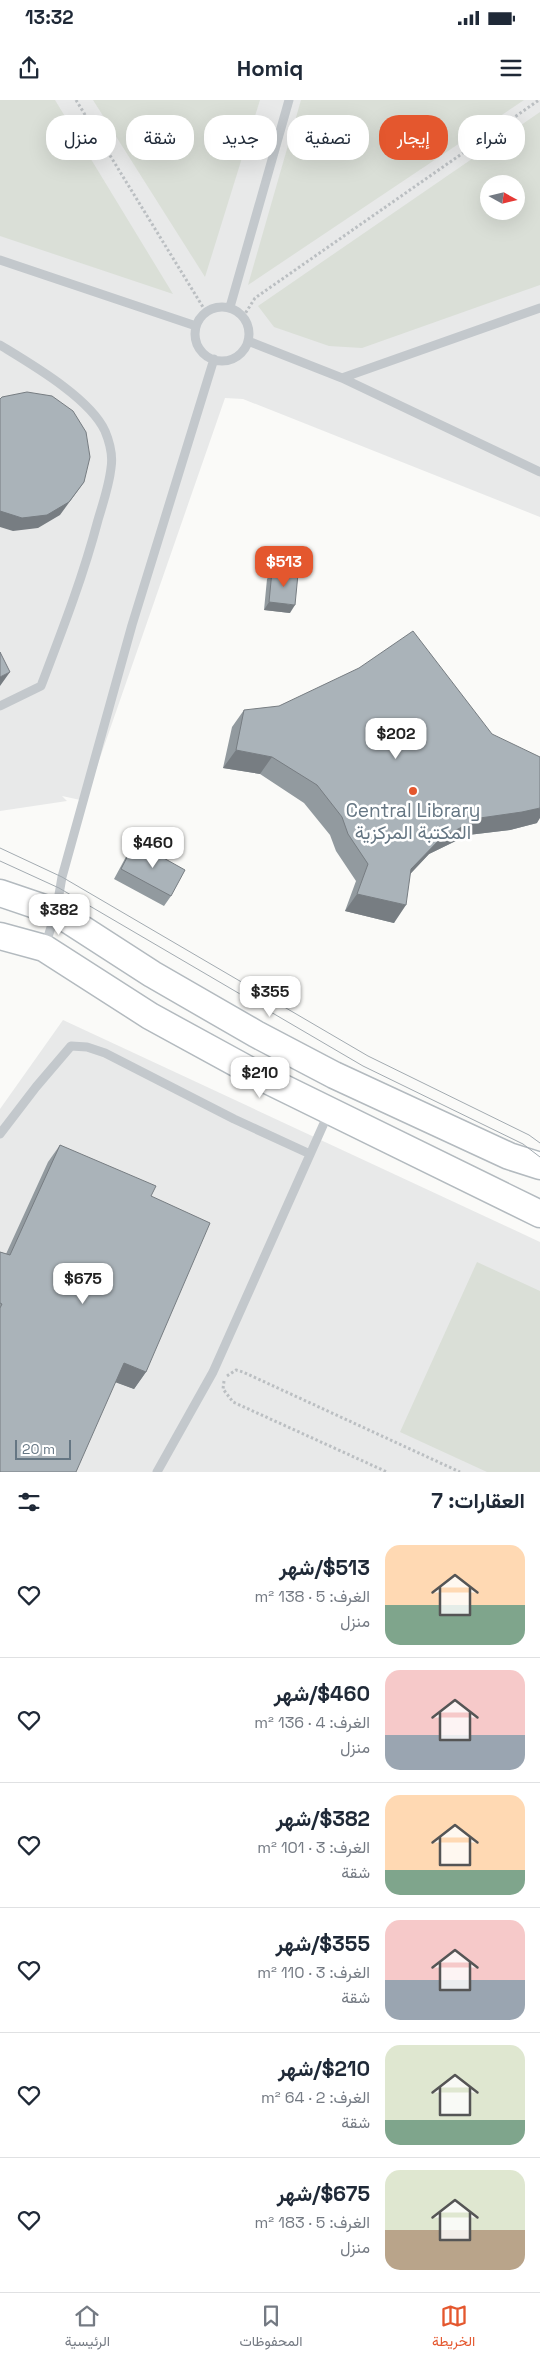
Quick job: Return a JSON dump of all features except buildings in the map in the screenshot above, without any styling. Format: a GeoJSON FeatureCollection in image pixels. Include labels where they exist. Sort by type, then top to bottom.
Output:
{"type":"FeatureCollection","features":[{"type":"Feature","properties":{"kind":"street"},"geometry":{"type":"LineString","coordinates":[[0,893],[44,908],[152,974],[256,1034],[334,1075],[509,1156],[540,1166]]}},
{"type":"Feature","properties":{"kind":"street"},"geometry":{"type":"LineString","coordinates":[[8,938],[33,937],[41,925],[41,914],[44,908]]}},
{"type":"Feature","properties":{"kind":"street"},"geometry":{"type":"LineString","coordinates":[[8,938],[44,948],[150,1016],[329,1112],[540,1214]]}},
{"type":"Feature","properties":{"kind":"lane"},"geometry":{"type":"LineString","coordinates":[[230,307],[289,100]]}},
{"type":"Feature","properties":{"kind":"lane"},"geometry":{"type":"LineString","coordinates":[[0,260],[196,326]]}},
{"type":"Feature","properties":{"kind":"lane"},"geometry":{"type":"LineString","coordinates":[[230,307],[243,317],[248,324],[248,341],[244,349],[231,359],[214,359],[206,356],[196,342],[196,326],[206,312],[213,308],[230,307]]}},
{"type":"Feature","properties":{"kind":"lane"},"geometry":{"type":"LineString","coordinates":[[342,378],[540,308]]}},
{"type":"Feature","properties":{"kind":"lane"},"geometry":{"type":"LineString","coordinates":[[248,341],[342,378],[540,472]]}},
{"type":"Feature","properties":{"kind":"lane"},"geometry":{"type":"LineString","coordinates":[[0,345],[41,370],[88,408],[105,430],[112,455],[109,480],[96,530],[41,686],[0,706]]}},
{"type":"Feature","properties":{"kind":"lane"},"geometry":{"type":"LineString","coordinates":[[44,948],[44,908],[62,877],[132,625],[214,359]]}},
{"type":"Feature","properties":{"kind":"lane"},"geometry":{"type":"LineString","coordinates":[[0,1134],[71,1046],[87,1047],[105,1053],[234,1119],[310,1154]]}},
{"type":"Feature","properties":{"kind":"lane"},"geometry":{"type":"LineString","coordinates":[[157,1472],[213,1372],[329,1112]]}},
{"type":"Feature","properties":{"kind":"path"},"geometry":{"type":"LineString","coordinates":[[76,100],[206,312]]}},
{"type":"Feature","properties":{"kind":"path"},"geometry":{"type":"LineString","coordinates":[[243,317],[254,298],[539,100]]}},
{"type":"Feature","properties":{"kind":"path"},"geometry":{"type":"LineString","coordinates":[[387,1472],[233,1402],[223,1389],[229,1374],[236,1370],[243,1372],[460,1472]]}},
{"type":"Feature","properties":{"kind":"shaded area"},"geometry":{"type":"Polygon","coordinates":[[[0,100],[540,100],[540,517],[243,399],[225,398],[85,801],[62,796],[67,801],[0,811],[0,100]]]}},
{"type":"Feature","properties":{"kind":"shaded area"},"geometry":{"type":"Polygon","coordinates":[[[0,100],[55,100],[64,115],[46,115],[46,160],[91,160],[173,294],[0,236],[0,100]]]}},
{"type":"Feature","properties":{"kind":"shaded area"},"geometry":{"type":"Polygon","coordinates":[[[93,100],[260,100],[255,115],[204,115],[204,160],[241,160],[205,277],[131,160],[194,160],[194,115],[126,115],[126,152],[116,136],[116,115],[102,115],[93,100]]]}},
{"type":"Feature","properties":{"kind":"shaded area"},"geometry":{"type":"Polygon","coordinates":[[[301,100],[524,100],[502,115],[458,115],[458,144],[448,151],[448,115],[379,115],[379,160],[434,160],[248,285],[287,149],[287,160],[369,160],[369,115],[297,115],[301,100]]]}},
{"type":"Feature","properties":{"kind":"shaded area"},"geometry":{"type":"Polygon","coordinates":[[[540,112],[540,285],[362,348],[329,346],[274,327],[258,306],[470,160],[525,160],[525,122],[540,112]]]}},
{"type":"Feature","properties":{"kind":"shaded area"},"geometry":{"type":"Polygon","coordinates":[[[63,1020],[540,1242],[540,1472],[0,1472],[0,1109],[63,1020]]]}},
{"type":"Feature","properties":{"kind":"shaded area"},"geometry":{"type":"Polygon","coordinates":[[[477,1262],[540,1291],[540,1472],[487,1472],[400,1432],[477,1262]]]}},
{"type":"Feature","properties":{"kind":"tram line"},"geometry":{"type":"LineString","coordinates":[[0,848],[62,877],[368,1056],[529,1135],[540,1143]]}},
{"type":"Feature","properties":{"kind":"tram line"},"geometry":{"type":"LineString","coordinates":[[0,861],[59,888],[363,1066],[523,1144],[540,1157]]}},
{"type":"Feature","properties":{"kind":"place","name":"Central Library المكتبة المركزية"},"geometry":{"type":"Point","coordinates":[413,791]}}]}
